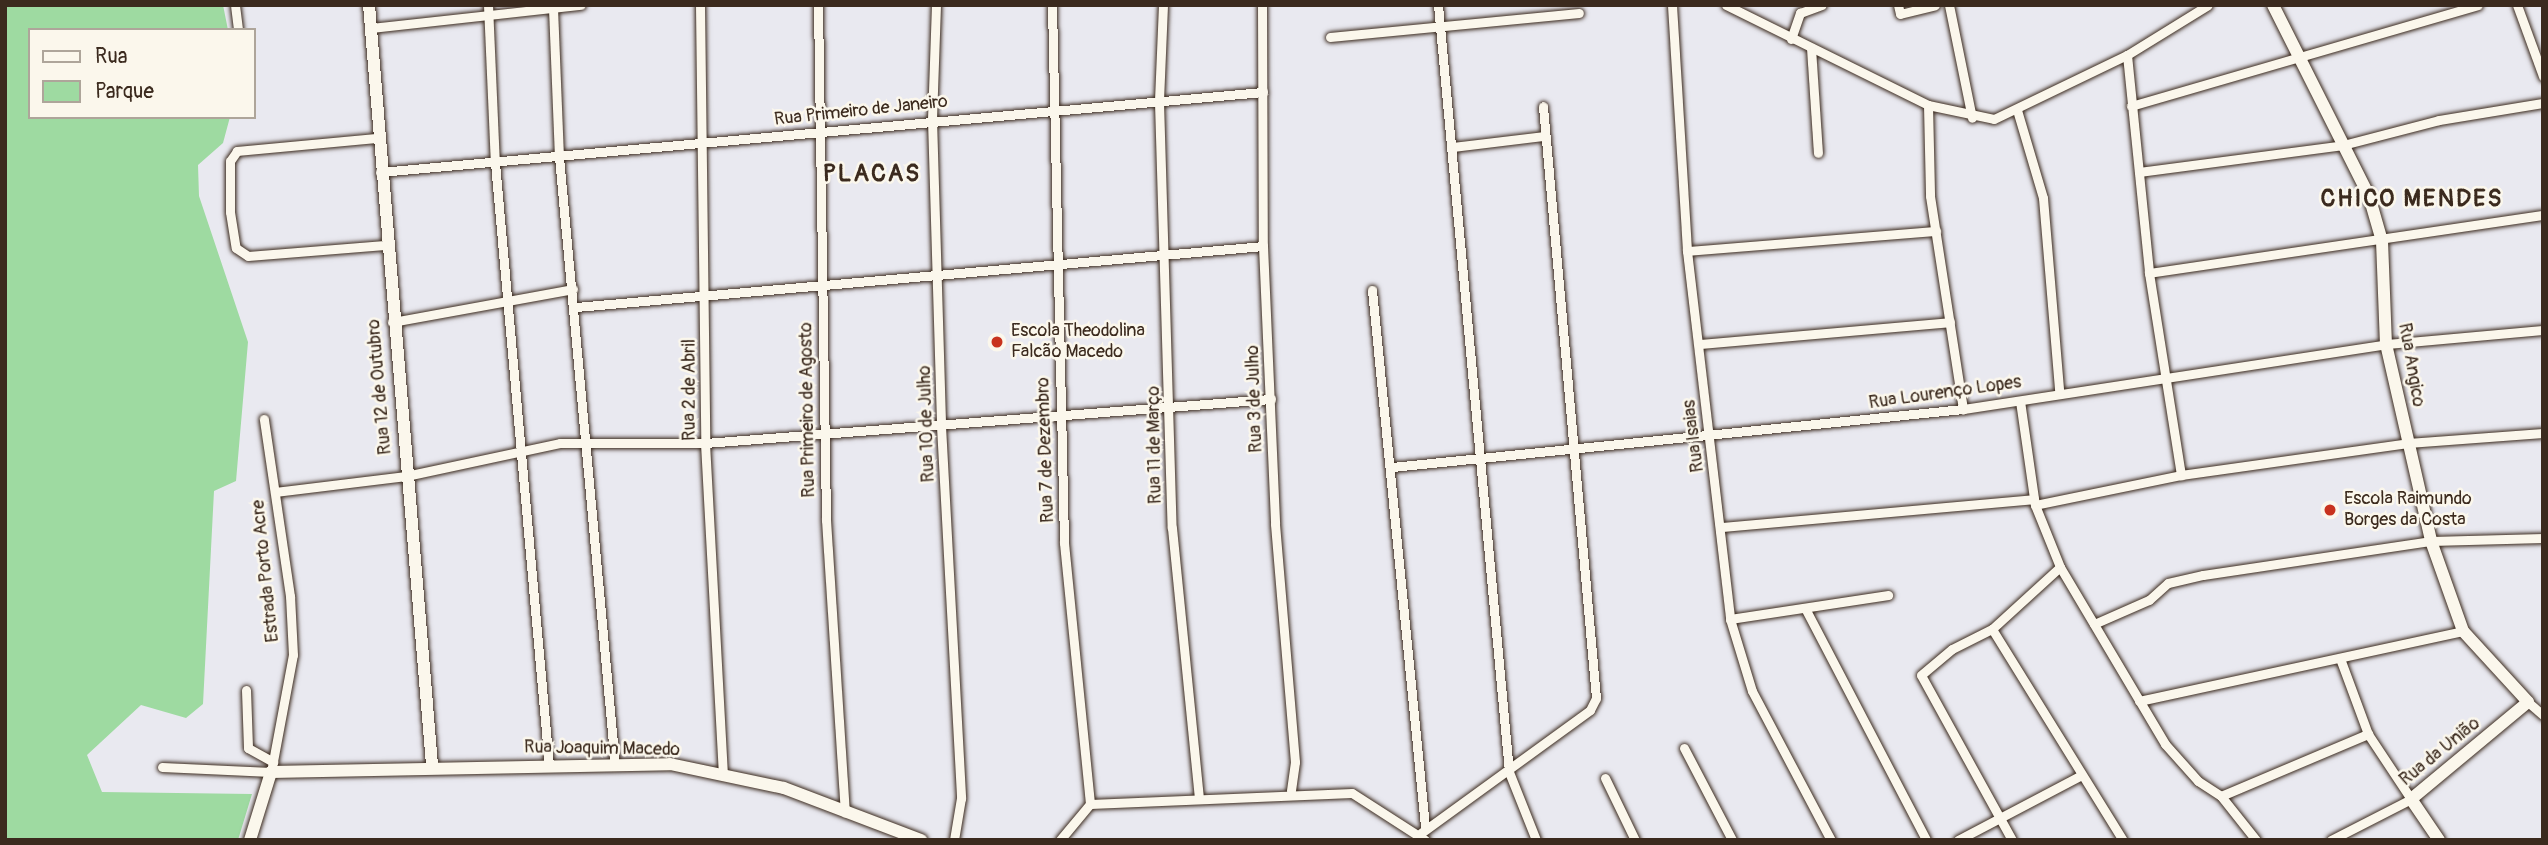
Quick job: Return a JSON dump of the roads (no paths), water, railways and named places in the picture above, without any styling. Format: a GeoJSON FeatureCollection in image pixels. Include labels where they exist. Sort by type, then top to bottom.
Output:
{"type":"FeatureCollection","features":[{"type":"Feature","properties":{"kind":"street"},"geometry":{"type":"LineString","coordinates":[[234,5],[238,28]]}},
{"type":"Feature","properties":{"kind":"street","name":"Rua 12 de Outubro"},"geometry":{"type":"LineString","coordinates":[[369,5],[376,138],[432,764]]}},
{"type":"Feature","properties":{"kind":"street"},"geometry":{"type":"LineString","coordinates":[[371,28],[488,9],[553,9],[581,5]]}},
{"type":"Feature","properties":{"kind":"street","name":"Rua 2 de Abril"},"geometry":{"type":"LineString","coordinates":[[700,5],[698,140],[705,292],[705,443],[723,774]]}},
{"type":"Feature","properties":{"kind":"street","name":"Rua Primeiro de Agosto"},"geometry":{"type":"LineString","coordinates":[[818,5],[817,134],[824,434],[845,812]]}},
{"type":"Feature","properties":{"kind":"street","name":"Rua 10 de Julho"},"geometry":{"type":"LineString","coordinates":[[936,5],[932,119],[939,272],[941,426],[961,799],[954,840]]}},
{"type":"Feature","properties":{"kind":"street","name":"Rua 7 de Dezembro"},"geometry":{"type":"LineString","coordinates":[[1052,5],[1050,108],[1068,618],[1090,804]]}},
{"type":"Feature","properties":{"kind":"street","name":"Rua 11 de Março"},"geometry":{"type":"LineString","coordinates":[[1163,5],[1159,102],[1171,406],[1174,564],[1199,798]]}},
{"type":"Feature","properties":{"kind":"street","name":"Rua 3 de Julho"},"geometry":{"type":"LineString","coordinates":[[1262,5],[1263,246],[1295,762],[1291,791]]}},
{"type":"Feature","properties":{"kind":"street"},"geometry":{"type":"LineString","coordinates":[[1438,5],[1483,456],[1509,772],[1536,840]]}},
{"type":"Feature","properties":{"kind":"street","name":"Rua Isaias"},"geometry":{"type":"LineString","coordinates":[[1672,5],[1687,251],[1730,619],[1752,691],[1831,840]]}},
{"type":"Feature","properties":{"kind":"street"},"geometry":{"type":"LineString","coordinates":[[1726,5],[1928,105],[1972,118],[1993,119],[2017,110],[2127,55],[2208,5]]}},
{"type":"Feature","properties":{"kind":"street"},"geometry":{"type":"LineString","coordinates":[[1791,38],[1800,13],[1822,5]]}},
{"type":"Feature","properties":{"kind":"street"},"geometry":{"type":"LineString","coordinates":[[1899,10],[1935,5]]}},
{"type":"Feature","properties":{"kind":"street"},"geometry":{"type":"LineString","coordinates":[[1949,5],[1972,118]]}},
{"type":"Feature","properties":{"kind":"street","name":"Rua Angico"},"geometry":{"type":"LineString","coordinates":[[2273,5],[2369,196],[2382,241],[2386,345],[2431,541],[2463,631],[2543,715]]}},
{"type":"Feature","properties":{"kind":"street"},"geometry":{"type":"LineString","coordinates":[[2131,106],[2297,55],[2478,5]]}},
{"type":"Feature","properties":{"kind":"street"},"geometry":{"type":"LineString","coordinates":[[2518,5],[2543,76]]}},
{"type":"Feature","properties":{"kind":"street"},"geometry":{"type":"LineString","coordinates":[[488,9],[495,163],[506,300],[549,766]]}},
{"type":"Feature","properties":{"kind":"street"},"geometry":{"type":"LineString","coordinates":[[553,9],[559,157],[576,307],[615,765]]}},
{"type":"Feature","properties":{"kind":"street"},"geometry":{"type":"LineString","coordinates":[[1330,37],[1580,13]]}},
{"type":"Feature","properties":{"kind":"street"},"geometry":{"type":"LineString","coordinates":[[1811,48],[1818,153]]}},
{"type":"Feature","properties":{"kind":"street"},"geometry":{"type":"LineString","coordinates":[[2127,55],[2162,377],[2180,475]]}},
{"type":"Feature","properties":{"kind":"street","name":"Rua Primeiro de Janeiro"},"geometry":{"type":"LineString","coordinates":[[379,172],[559,157],[698,140],[817,134],[932,119],[1050,108],[1159,102],[1263,92]]}},
{"type":"Feature","properties":{"kind":"street"},"geometry":{"type":"LineString","coordinates":[[2139,172],[2343,145],[2439,120],[2543,103]]}},
{"type":"Feature","properties":{"kind":"street"},"geometry":{"type":"LineString","coordinates":[[1928,105],[1936,232],[1963,409]]}},
{"type":"Feature","properties":{"kind":"street"},"geometry":{"type":"LineString","coordinates":[[1424,834],[1590,710],[1596,691],[1542,106]]}},
{"type":"Feature","properties":{"kind":"street"},"geometry":{"type":"LineString","coordinates":[[2017,110],[2043,198],[2059,390]]}},
{"type":"Feature","properties":{"kind":"street"},"geometry":{"type":"LineString","coordinates":[[1453,147],[1544,136]]}},
{"type":"Feature","properties":{"kind":"street"},"geometry":{"type":"LineString","coordinates":[[376,138],[250,147],[230,161],[230,212],[241,254],[385,245]]}},
{"type":"Feature","properties":{"kind":"street"},"geometry":{"type":"LineString","coordinates":[[2149,273],[2382,241],[2543,215]]}},
{"type":"Feature","properties":{"kind":"street"},"geometry":{"type":"LineString","coordinates":[[1687,251],[1936,232]]}},
{"type":"Feature","properties":{"kind":"street"},"geometry":{"type":"LineString","coordinates":[[576,307],[705,292],[1164,251],[1263,246]]}},
{"type":"Feature","properties":{"kind":"street"},"geometry":{"type":"LineString","coordinates":[[392,322],[573,289]]}},
{"type":"Feature","properties":{"kind":"street"},"geometry":{"type":"LineString","coordinates":[[1373,290],[1392,467],[1424,834]]}},
{"type":"Feature","properties":{"kind":"street"},"geometry":{"type":"LineString","coordinates":[[1699,344],[1950,321]]}},
{"type":"Feature","properties":{"kind":"street","name":"Rua Lourenço Lopes"},"geometry":{"type":"LineString","coordinates":[[1392,467],[1483,456],[1709,437],[1963,409],[2020,401],[2059,390],[2386,345],[2543,330]]}},
{"type":"Feature","properties":{"kind":"street"},"geometry":{"type":"LineString","coordinates":[[275,492],[406,476],[520,452],[587,442],[705,443],[1271,399]]}},
{"type":"Feature","properties":{"kind":"street"},"geometry":{"type":"LineString","coordinates":[[2020,401],[2034,502],[2060,566],[2165,744],[2198,781],[2221,796],[2256,840]]}},
{"type":"Feature","properties":{"kind":"street","name":"Estrada Porto Acre"},"geometry":{"type":"LineString","coordinates":[[250,840],[272,767],[293,655],[264,419]]}},
{"type":"Feature","properties":{"kind":"street"},"geometry":{"type":"LineString","coordinates":[[1721,527],[2034,502],[2180,475],[2408,443],[2543,433]]}},
{"type":"Feature","properties":{"kind":"street"},"geometry":{"type":"LineString","coordinates":[[2094,624],[2149,600],[2168,583],[2431,541],[2543,538]]}},
{"type":"Feature","properties":{"kind":"street"},"geometry":{"type":"LineString","coordinates":[[2012,840],[1922,675],[1952,649],[1992,629],[2060,566]]}},
{"type":"Feature","properties":{"kind":"street"},"geometry":{"type":"LineString","coordinates":[[1730,619],[1805,610],[1888,595]]}},
{"type":"Feature","properties":{"kind":"street"},"geometry":{"type":"LineString","coordinates":[[1805,610],[1926,840]]}},
{"type":"Feature","properties":{"kind":"street"},"geometry":{"type":"LineString","coordinates":[[1992,629],[2080,776],[2123,840]]}},
{"type":"Feature","properties":{"kind":"street"},"geometry":{"type":"LineString","coordinates":[[2139,701],[2341,661],[2463,631]]}},
{"type":"Feature","properties":{"kind":"street"},"geometry":{"type":"LineString","coordinates":[[2341,661],[2368,733],[2439,840]]}},
{"type":"Feature","properties":{"kind":"street"},"geometry":{"type":"LineString","coordinates":[[246,690],[248,748],[272,767]]}},
{"type":"Feature","properties":{"kind":"street","name":"Rua da União"},"geometry":{"type":"LineString","coordinates":[[2331,840],[2411,799],[2528,702]]}},
{"type":"Feature","properties":{"kind":"street"},"geometry":{"type":"LineString","coordinates":[[2221,796],[2368,733]]}},
{"type":"Feature","properties":{"kind":"street"},"geometry":{"type":"LineString","coordinates":[[1684,748],[1732,840]]}},
{"type":"Feature","properties":{"kind":"street","name":"Rua Joaquim Macedo"},"geometry":{"type":"LineString","coordinates":[[272,767],[670,764],[723,774],[845,812],[921,840]]}},
{"type":"Feature","properties":{"kind":"street"},"geometry":{"type":"LineString","coordinates":[[162,767],[272,767]]}},
{"type":"Feature","properties":{"kind":"street"},"geometry":{"type":"LineString","coordinates":[[1961,839],[2080,776]]}},
{"type":"Feature","properties":{"kind":"street"},"geometry":{"type":"LineString","coordinates":[[1605,778],[1635,840]]}},
{"type":"Feature","properties":{"kind":"street"},"geometry":{"type":"LineString","coordinates":[[1060,840],[1090,804],[1291,791],[1363,796],[1424,834]]}},
{"type":"Feature","properties":{"kind":"place","name":"Escola Theodolina Falcão Macedo"},"geometry":{"type":"Point","coordinates":[997,342]}},
{"type":"Feature","properties":{"kind":"place","name":"Escola Raimundo Borges da Costa"},"geometry":{"type":"Point","coordinates":[2330,510]}},
{"type":"Feature","properties":{"kind":"district","name":"PLACAS"},"geometry":{"type":"Point","coordinates":[872,174]}},
{"type":"Feature","properties":{"kind":"district","name":"CHICO MENDES"},"geometry":{"type":"Point","coordinates":[2412,199]}}]}
